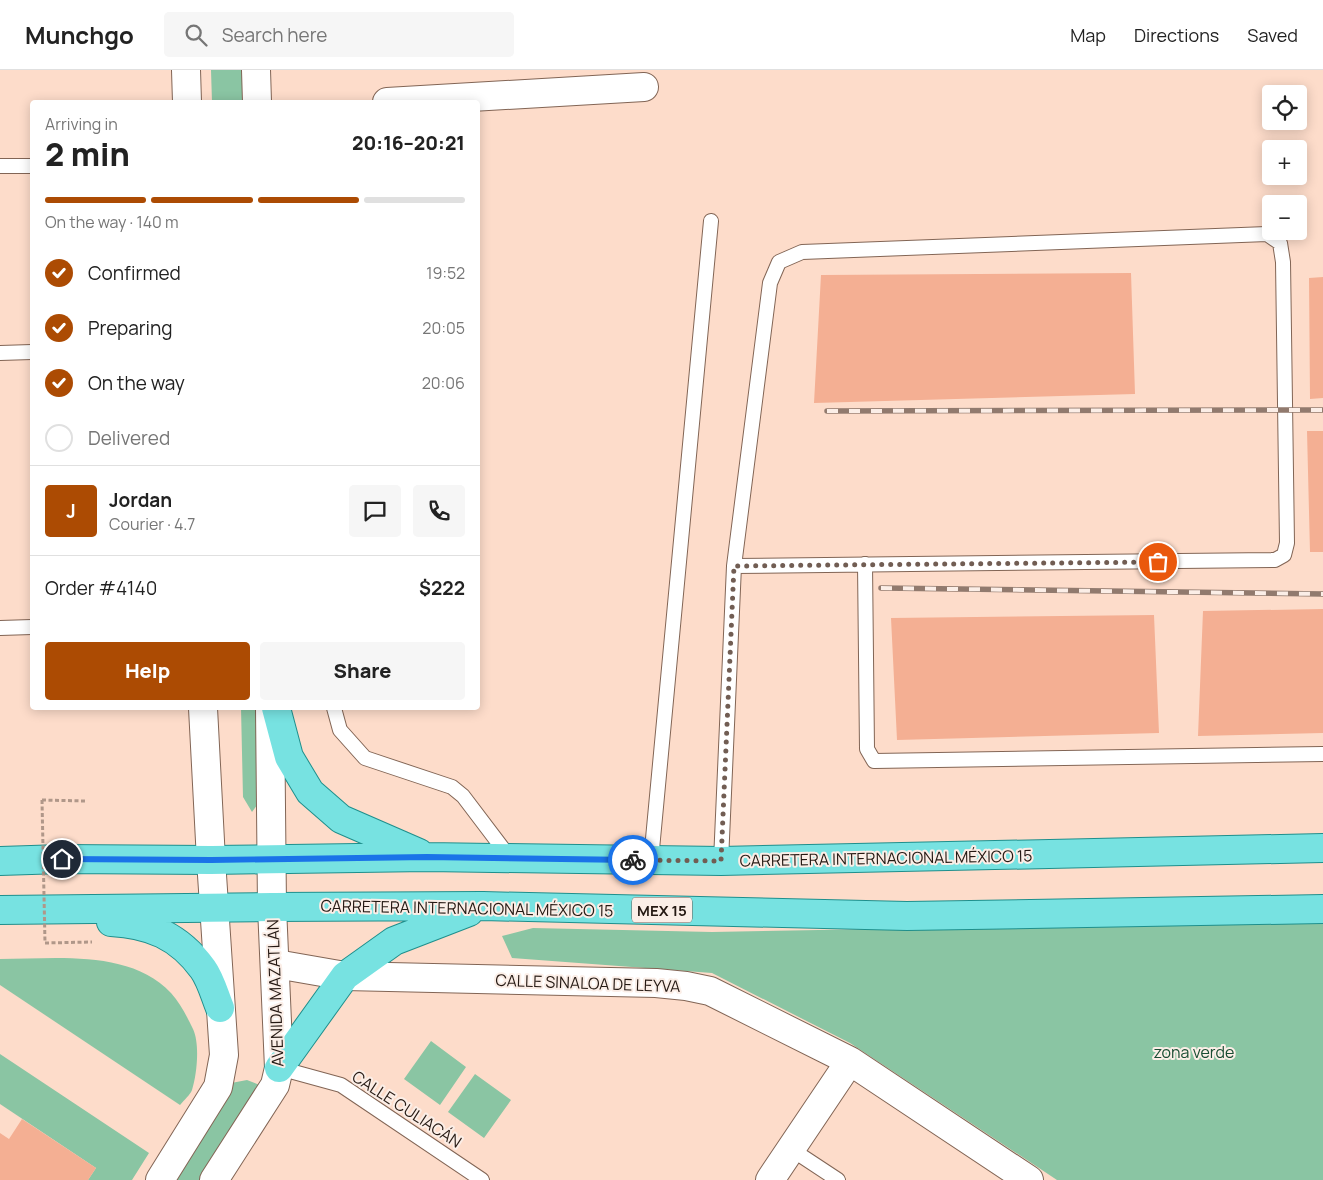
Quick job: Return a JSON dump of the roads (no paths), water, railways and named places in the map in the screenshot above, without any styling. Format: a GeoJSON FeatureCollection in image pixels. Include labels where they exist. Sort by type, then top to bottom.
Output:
{"type":"FeatureCollection","features":[{"type":"Feature","properties":{"kind":"main road"},"geometry":{"type":"LineString","coordinates":[[277,710],[289,756],[310,792],[341,819],[427,857]]}},
{"type":"Feature","properties":{"kind":"main road","name":"CARRETERA INTERNACIONAL MÉXICO 15"},"geometry":{"type":"LineString","coordinates":[[0,861],[427,857],[721,861],[1323,848]]}},
{"type":"Feature","properties":{"kind":"main road","name":"CARRETERA INTERNACIONAL MÉXICO 15"},"geometry":{"type":"LineString","coordinates":[[0,910],[483,906],[907,916],[1323,909]]}},
{"type":"Feature","properties":{"kind":"main road"},"geometry":{"type":"LineString","coordinates":[[279,1068],[345,976],[394,941],[483,906]]}},
{"type":"Feature","properties":{"kind":"main road"},"geometry":{"type":"LineString","coordinates":[[64,909],[82,918],[98,922],[143,927],[168,935],[184,948],[204,970],[220,1008]]}},
{"type":"Feature","properties":{"kind":"street"},"geometry":{"type":"LineString","coordinates":[[186,70],[187,100]]}},
{"type":"Feature","properties":{"kind":"street"},"geometry":{"type":"LineString","coordinates":[[256,70],[257,100]]}},
{"type":"Feature","properties":{"kind":"street"},"geometry":{"type":"LineString","coordinates":[[421,100],[644,87]]}},
{"type":"Feature","properties":{"kind":"street"},"geometry":{"type":"LineString","coordinates":[[160,1180],[218,1087],[224,1055],[203,710]]}},
{"type":"Feature","properties":{"kind":"street","name":"AVENIDA MAZATLÁN"},"geometry":{"type":"LineString","coordinates":[[214,1180],[275,1085],[279,1068],[276,964],[272,907],[270,710]]}},
{"type":"Feature","properties":{"kind":"street","name":"CALLE SINALOA DE LEYVA"},"geometry":{"type":"LineString","coordinates":[[276,964],[345,976],[656,983],[710,990],[850,1061],[1029,1180]]}},
{"type":"Feature","properties":{"kind":"street"},"geometry":{"type":"LineString","coordinates":[[770,1180],[850,1061]]}},
{"type":"Feature","properties":{"kind":"lane"},"geometry":{"type":"LineString","coordinates":[[0,166],[30,166]]}},
{"type":"Feature","properties":{"kind":"lane"},"geometry":{"type":"LineString","coordinates":[[651,860],[711,221]]}},
{"type":"Feature","properties":{"kind":"lane"},"geometry":{"type":"LineString","coordinates":[[721,861],[734,566],[770,284],[779,262],[802,252],[1266,234],[1280,242],[1283,262],[1285,380],[1287,543],[1284,555],[1274,560],[734,566]]}},
{"type":"Feature","properties":{"kind":"lane"},"geometry":{"type":"LineString","coordinates":[[0,353],[30,352]]}},
{"type":"Feature","properties":{"kind":"lane"},"geometry":{"type":"LineString","coordinates":[[865,564],[867,749],[874,761],[1323,754]]}},
{"type":"Feature","properties":{"kind":"lane"},"geometry":{"type":"LineString","coordinates":[[0,628],[30,627]]}},
{"type":"Feature","properties":{"kind":"lane"},"geometry":{"type":"LineString","coordinates":[[335,710],[340,730],[365,758],[452,787],[463,796],[510,858]]}},
{"type":"Feature","properties":{"kind":"lane","name":"CALLE CULIACÁN"},"geometry":{"type":"LineString","coordinates":[[279,1068],[341,1085],[482,1180]]}},
{"type":"Feature","properties":{"kind":"lane"},"geometry":{"type":"LineString","coordinates":[[791,1149],[838,1180]]}},
{"type":"Feature","properties":{"kind":"railway"},"geometry":{"type":"LineString","coordinates":[[827,411],[1323,410]]}},
{"type":"Feature","properties":{"kind":"railway"},"geometry":{"type":"LineString","coordinates":[[881,588],[1323,594]]}},
{"type":"Feature","properties":{"kind":"park label","name":"zona verde"},"geometry":{"type":"Point","coordinates":[1194,1052]}}]}
